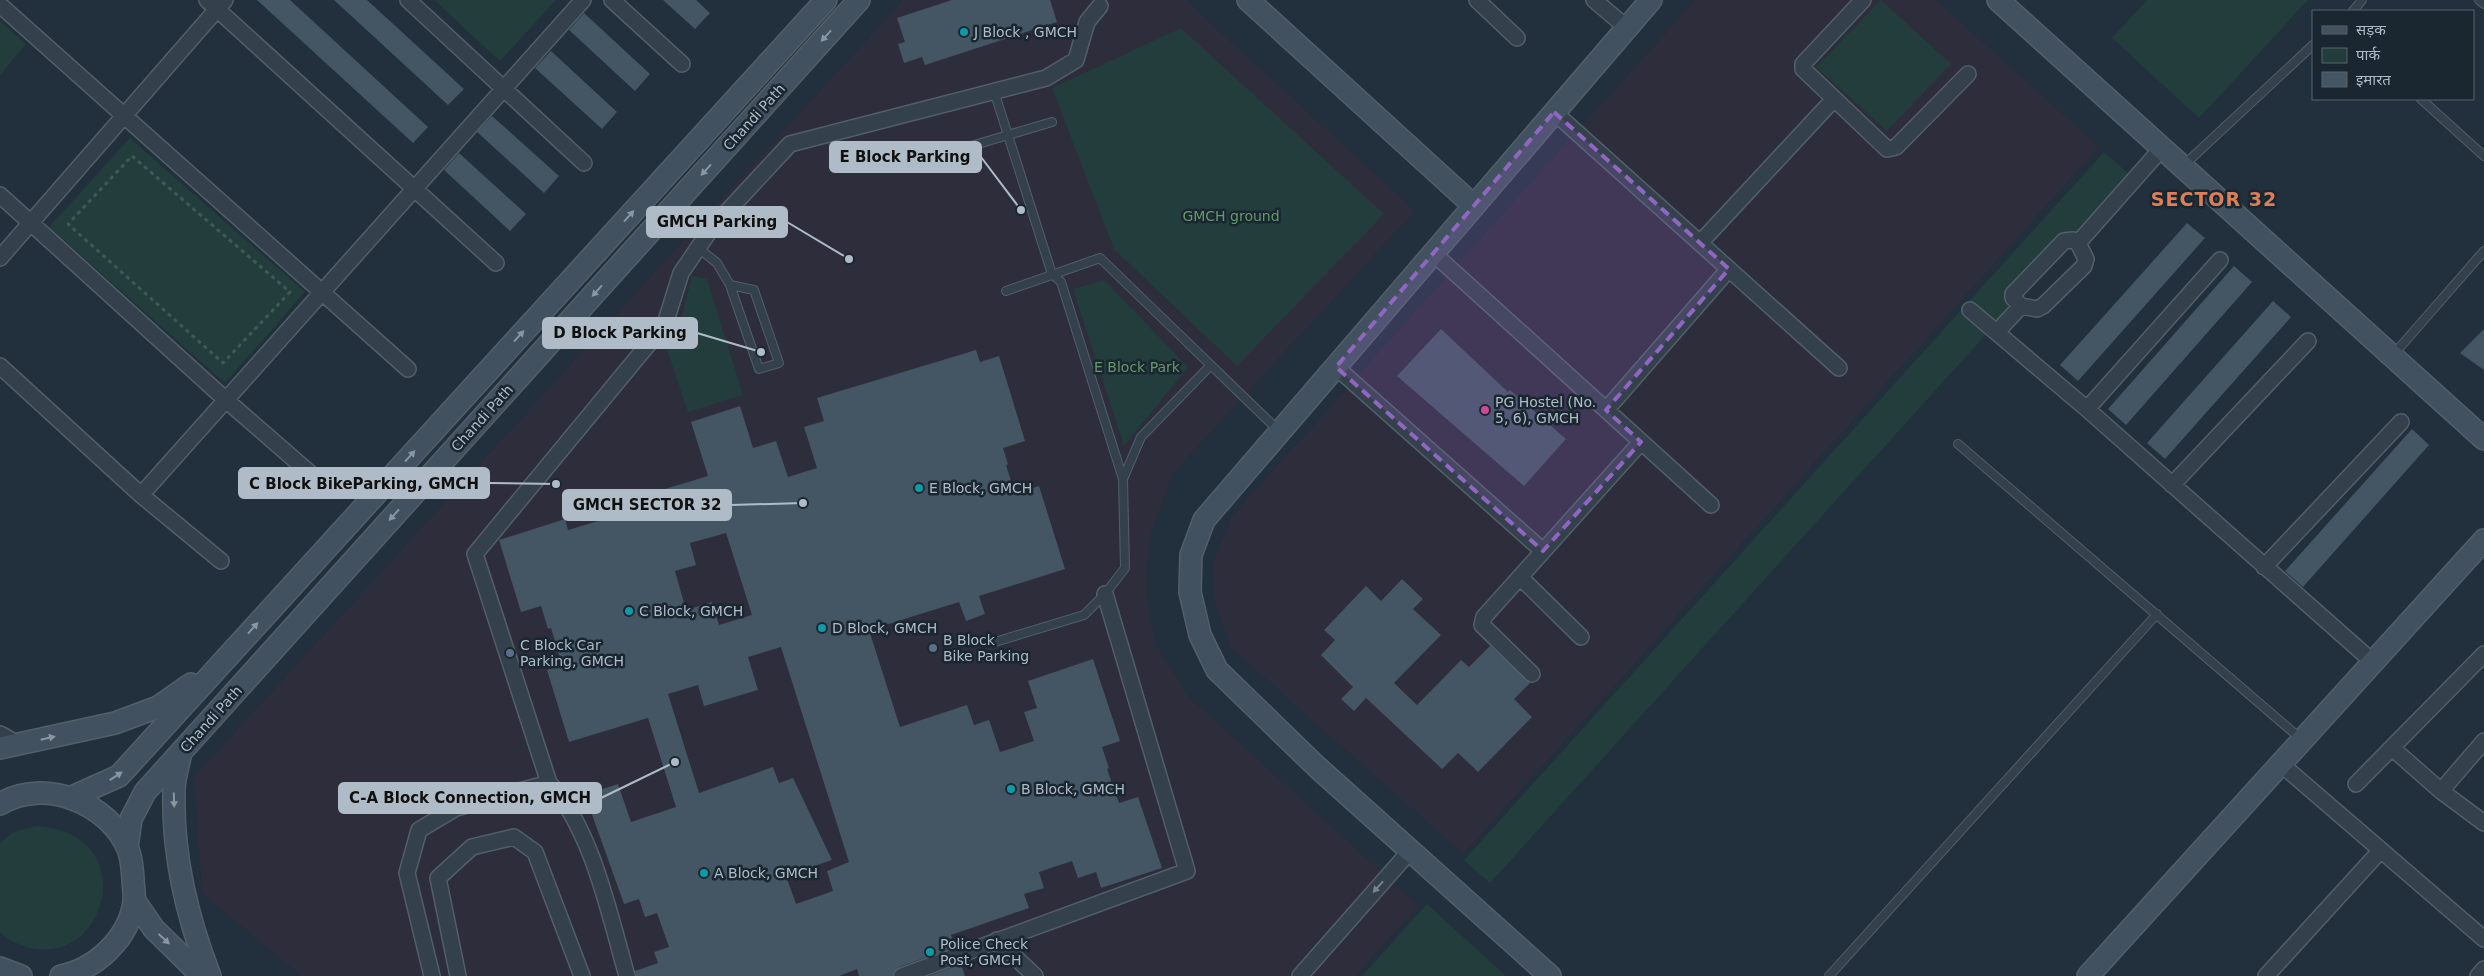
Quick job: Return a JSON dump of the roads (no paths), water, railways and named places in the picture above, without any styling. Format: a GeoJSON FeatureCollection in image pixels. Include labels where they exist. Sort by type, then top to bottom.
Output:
{"type":"FeatureCollection","features":[{"type":"Feature","properties":{"kind":"main road","name":"Chandi Path"},"geometry":{"type":"LineString","coordinates":[[72,797],[119,776],[826,0]]}},
{"type":"Feature","properties":{"kind":"main road","name":"Chandi Path"},"geometry":{"type":"LineString","coordinates":[[127,847],[131,819],[145,792],[859,0]]}},
{"type":"Feature","properties":{"kind":"main road"},"geometry":{"type":"LineString","coordinates":[[1248,0],[1474,206]]}},
{"type":"Feature","properties":{"kind":"main road"},"geometry":{"type":"LineString","coordinates":[[1550,976],[1317,767],[1217,670],[1200,634],[1190,592],[1191,555],[1204,520],[1651,0]]}},
{"type":"Feature","properties":{"kind":"main road"},"geometry":{"type":"LineString","coordinates":[[1998,0],[2484,439]]}},
{"type":"Feature","properties":{"kind":"main road"},"geometry":{"type":"LineString","coordinates":[[2088,976],[2484,540]]}},
{"type":"Feature","properties":{"kind":"main road"},"geometry":{"type":"LineString","coordinates":[[10,746],[114,723],[158,707],[220,664]]}},
{"type":"Feature","properties":{"kind":"main road"},"geometry":{"type":"LineString","coordinates":[[181,752],[174,788],[175,834],[186,904],[197,943],[210,976]]}},
{"type":"Feature","properties":{"kind":"main road"},"geometry":{"type":"LineString","coordinates":[[2,800],[29,794],[46,793],[72,797],[85,803],[117,830],[132,859],[134,900],[121,936],[103,956],[84,969],[69,975]]}},
{"type":"Feature","properties":{"kind":"main road"},"geometry":{"type":"LineString","coordinates":[[134,900],[154,930],[202,976]]}},
{"type":"Feature","properties":{"kind":"street"},"geometry":{"type":"LineString","coordinates":[[408,0],[584,163]]}},
{"type":"Feature","properties":{"kind":"street"},"geometry":{"type":"LineString","coordinates":[[141,495],[583,0]]}},
{"type":"Feature","properties":{"kind":"street"},"geometry":{"type":"LineString","coordinates":[[612,0],[682,64]]}},
{"type":"Feature","properties":{"kind":"street"},"geometry":{"type":"LineString","coordinates":[[1477,0],[1517,38]]}},
{"type":"Feature","properties":{"kind":"street"},"geometry":{"type":"LineString","coordinates":[[1594,0],[1627,28]]}},
{"type":"Feature","properties":{"kind":"street"},"geometry":{"type":"LineString","coordinates":[[1863,0],[1803,64],[1807,74],[1887,149],[1892,150],[1968,74]]}},
{"type":"Feature","properties":{"kind":"street"},"geometry":{"type":"LineString","coordinates":[[0,258],[124,116],[217,3],[414,189],[496,263]]}},
{"type":"Feature","properties":{"kind":"street"},"geometry":{"type":"LineString","coordinates":[[0,5],[408,369]]}},
{"type":"Feature","properties":{"kind":"street"},"geometry":{"type":"LineString","coordinates":[[627,976],[597,873],[562,796],[550,783],[475,554],[665,324],[681,273],[697,247],[711,229],[790,144],[1046,78],[1076,60],[1087,22],[1100,6]]}},
{"type":"Feature","properties":{"kind":"street"},"geometry":{"type":"LineString","coordinates":[[1700,243],[1834,99]]}},
{"type":"Feature","properties":{"kind":"street"},"geometry":{"type":"LineString","coordinates":[[1554,112],[1839,368]]}},
{"type":"Feature","properties":{"kind":"street"},"geometry":{"type":"LineString","coordinates":[[2078,243],[2163,148]]}},
{"type":"Feature","properties":{"kind":"street"},"geometry":{"type":"LineString","coordinates":[[0,195],[226,400],[311,474]]}},
{"type":"Feature","properties":{"kind":"street"},"geometry":{"type":"LineString","coordinates":[[2073,240],[2078,243],[2086,259],[2084,266],[2043,306],[2037,309],[2021,306],[2013,298],[2013,294],[2064,241],[2073,240]]}},
{"type":"Feature","properties":{"kind":"street"},"geometry":{"type":"LineString","coordinates":[[1433,253],[1711,505]]}},
{"type":"Feature","properties":{"kind":"street"},"geometry":{"type":"LineString","coordinates":[[2087,409],[2220,260]]}},
{"type":"Feature","properties":{"kind":"street"},"geometry":{"type":"LineString","coordinates":[[1606,410],[1729,269]]}},
{"type":"Feature","properties":{"kind":"street"},"geometry":{"type":"LineString","coordinates":[[1997,332],[2021,306]]}},
{"type":"Feature","properties":{"kind":"street"},"geometry":{"type":"LineString","coordinates":[[1970,310],[2087,409],[2373,662]]}},
{"type":"Feature","properties":{"kind":"street"},"geometry":{"type":"LineString","coordinates":[[2172,485],[2308,341]]}},
{"type":"Feature","properties":{"kind":"street"},"geometry":{"type":"LineString","coordinates":[[0,366],[141,495],[221,562]]}},
{"type":"Feature","properties":{"kind":"street"},"geometry":{"type":"LineString","coordinates":[[1336,367],[1543,550]]}},
{"type":"Feature","properties":{"kind":"street"},"geometry":{"type":"LineString","coordinates":[[2264,567],[2401,422]]}},
{"type":"Feature","properties":{"kind":"street"},"geometry":{"type":"LineString","coordinates":[[1532,674],[1482,624],[1484,616],[1641,442]]}},
{"type":"Feature","properties":{"kind":"street"},"geometry":{"type":"LineString","coordinates":[[1520,577],[1581,636]]}},
{"type":"Feature","properties":{"kind":"street"},"geometry":{"type":"LineString","coordinates":[[902,976],[1186,870],[1105,594]]}},
{"type":"Feature","properties":{"kind":"street"},"geometry":{"type":"LineString","coordinates":[[2356,784],[2484,654]]}},
{"type":"Feature","properties":{"kind":"street"},"geometry":{"type":"LineString","coordinates":[[0,734],[10,746]]}},
{"type":"Feature","properties":{"kind":"street"},"geometry":{"type":"LineString","coordinates":[[2441,791],[2484,741]]}},
{"type":"Feature","properties":{"kind":"street"},"geometry":{"type":"LineString","coordinates":[[2392,748],[2441,791],[2484,823]]}},
{"type":"Feature","properties":{"kind":"street"},"geometry":{"type":"LineString","coordinates":[[2281,764],[2484,939]]}},
{"type":"Feature","properties":{"kind":"street"},"geometry":{"type":"LineString","coordinates":[[432,976],[406,873],[419,830],[456,808],[550,783]]}},
{"type":"Feature","properties":{"kind":"street"},"geometry":{"type":"LineString","coordinates":[[458,976],[438,878],[472,847],[514,837],[535,852],[582,976]]}},
{"type":"Feature","properties":{"kind":"street"},"geometry":{"type":"LineString","coordinates":[[2266,976],[2381,850]]}},
{"type":"Feature","properties":{"kind":"street"},"geometry":{"type":"LineString","coordinates":[[1300,976],[1410,851]]}},
{"type":"Feature","properties":{"kind":"street"},"geometry":{"type":"LineString","coordinates":[[997,940],[1035,976]]}},
{"type":"Feature","properties":{"kind":"street"},"geometry":{"type":"LineString","coordinates":[[2478,976],[2484,969]]}},
{"type":"Feature","properties":{"kind":"lane"},"geometry":{"type":"LineString","coordinates":[[2354,10],[2362,0]]}},
{"type":"Feature","properties":{"kind":"lane"},"geometry":{"type":"LineString","coordinates":[[2479,0],[2484,4]]}},
{"type":"Feature","properties":{"kind":"lane"},"geometry":{"type":"LineString","coordinates":[[2183,166],[2312,46]]}},
{"type":"Feature","properties":{"kind":"lane"},"geometry":{"type":"LineString","coordinates":[[994,91],[1052,274],[1061,282],[1123,479],[1125,568],[1105,594],[1084,615],[995,642]]}},
{"type":"Feature","properties":{"kind":"lane"},"geometry":{"type":"LineString","coordinates":[[2422,100],[2484,156]]}},
{"type":"Feature","properties":{"kind":"lane"},"geometry":{"type":"LineString","coordinates":[[961,149],[1052,122]]}},
{"type":"Feature","properties":{"kind":"lane"},"geometry":{"type":"LineString","coordinates":[[697,247],[717,263],[730,285],[759,369],[779,363],[754,290],[730,285]]}},
{"type":"Feature","properties":{"kind":"lane"},"geometry":{"type":"LineString","coordinates":[[2392,356],[2484,251]]}},
{"type":"Feature","properties":{"kind":"lane"},"geometry":{"type":"LineString","coordinates":[[1006,292],[1100,258],[1280,432]]}},
{"type":"Feature","properties":{"kind":"lane"},"geometry":{"type":"LineString","coordinates":[[1123,479],[1142,436],[1211,365]]}},
{"type":"Feature","properties":{"kind":"lane"},"geometry":{"type":"LineString","coordinates":[[1958,444],[2302,740]]}},
{"type":"Feature","properties":{"kind":"lane"},"geometry":{"type":"LineString","coordinates":[[1829,976],[2157,614]]}},
{"type":"Feature","properties":{"kind":"place","name":"J Block , GMCH"},"geometry":{"type":"Point","coordinates":[964,32]}},
{"type":"Feature","properties":{"kind":"place","name":"E Block Parking"},"geometry":{"type":"Point","coordinates":[1021,210]}},
{"type":"Feature","properties":{"kind":"place","name":"GMCH Parking"},"geometry":{"type":"Point","coordinates":[849,259]}},
{"type":"Feature","properties":{"kind":"place","name":"D Block Parking"},"geometry":{"type":"Point","coordinates":[761,352]}},
{"type":"Feature","properties":{"kind":"place","name":"PG Hostel (No. 5, 6), GMCH"},"geometry":{"type":"Point","coordinates":[1485,410]}},
{"type":"Feature","properties":{"kind":"place","name":"C Block BikeParking, GMCH"},"geometry":{"type":"Point","coordinates":[556,484]}},
{"type":"Feature","properties":{"kind":"place","name":"E Block, GMCH"},"geometry":{"type":"Point","coordinates":[919,488]}},
{"type":"Feature","properties":{"kind":"place","name":"GMCH SECTOR 32"},"geometry":{"type":"Point","coordinates":[803,503]}},
{"type":"Feature","properties":{"kind":"place","name":"C Block, GMCH"},"geometry":{"type":"Point","coordinates":[629,611]}},
{"type":"Feature","properties":{"kind":"place","name":"D Block, GMCH"},"geometry":{"type":"Point","coordinates":[822,628]}},
{"type":"Feature","properties":{"kind":"place","name":"B Block Bike Parking"},"geometry":{"type":"Point","coordinates":[933,648]}},
{"type":"Feature","properties":{"kind":"place","name":"C Block Car Parking, GMCH"},"geometry":{"type":"Point","coordinates":[510,653]}},
{"type":"Feature","properties":{"kind":"place","name":"C-A Block Connection, GMCH"},"geometry":{"type":"Point","coordinates":[675,762]}},
{"type":"Feature","properties":{"kind":"place","name":"B Block, GMCH"},"geometry":{"type":"Point","coordinates":[1011,789]}},
{"type":"Feature","properties":{"kind":"place","name":"A Block, GMCH"},"geometry":{"type":"Point","coordinates":[704,873]}},
{"type":"Feature","properties":{"kind":"place","name":"Police Check Post, GMCH"},"geometry":{"type":"Point","coordinates":[930,952]}},
{"type":"Feature","properties":{"kind":"district","name":"SECTOR 32"},"geometry":{"type":"Point","coordinates":[2214,199]}},
{"type":"Feature","properties":{"kind":"park label","name":"GMCH ground"},"geometry":{"type":"Point","coordinates":[1231,216]}},
{"type":"Feature","properties":{"kind":"park label","name":"E Block Park"},"geometry":{"type":"Point","coordinates":[1137,367]}}]}
